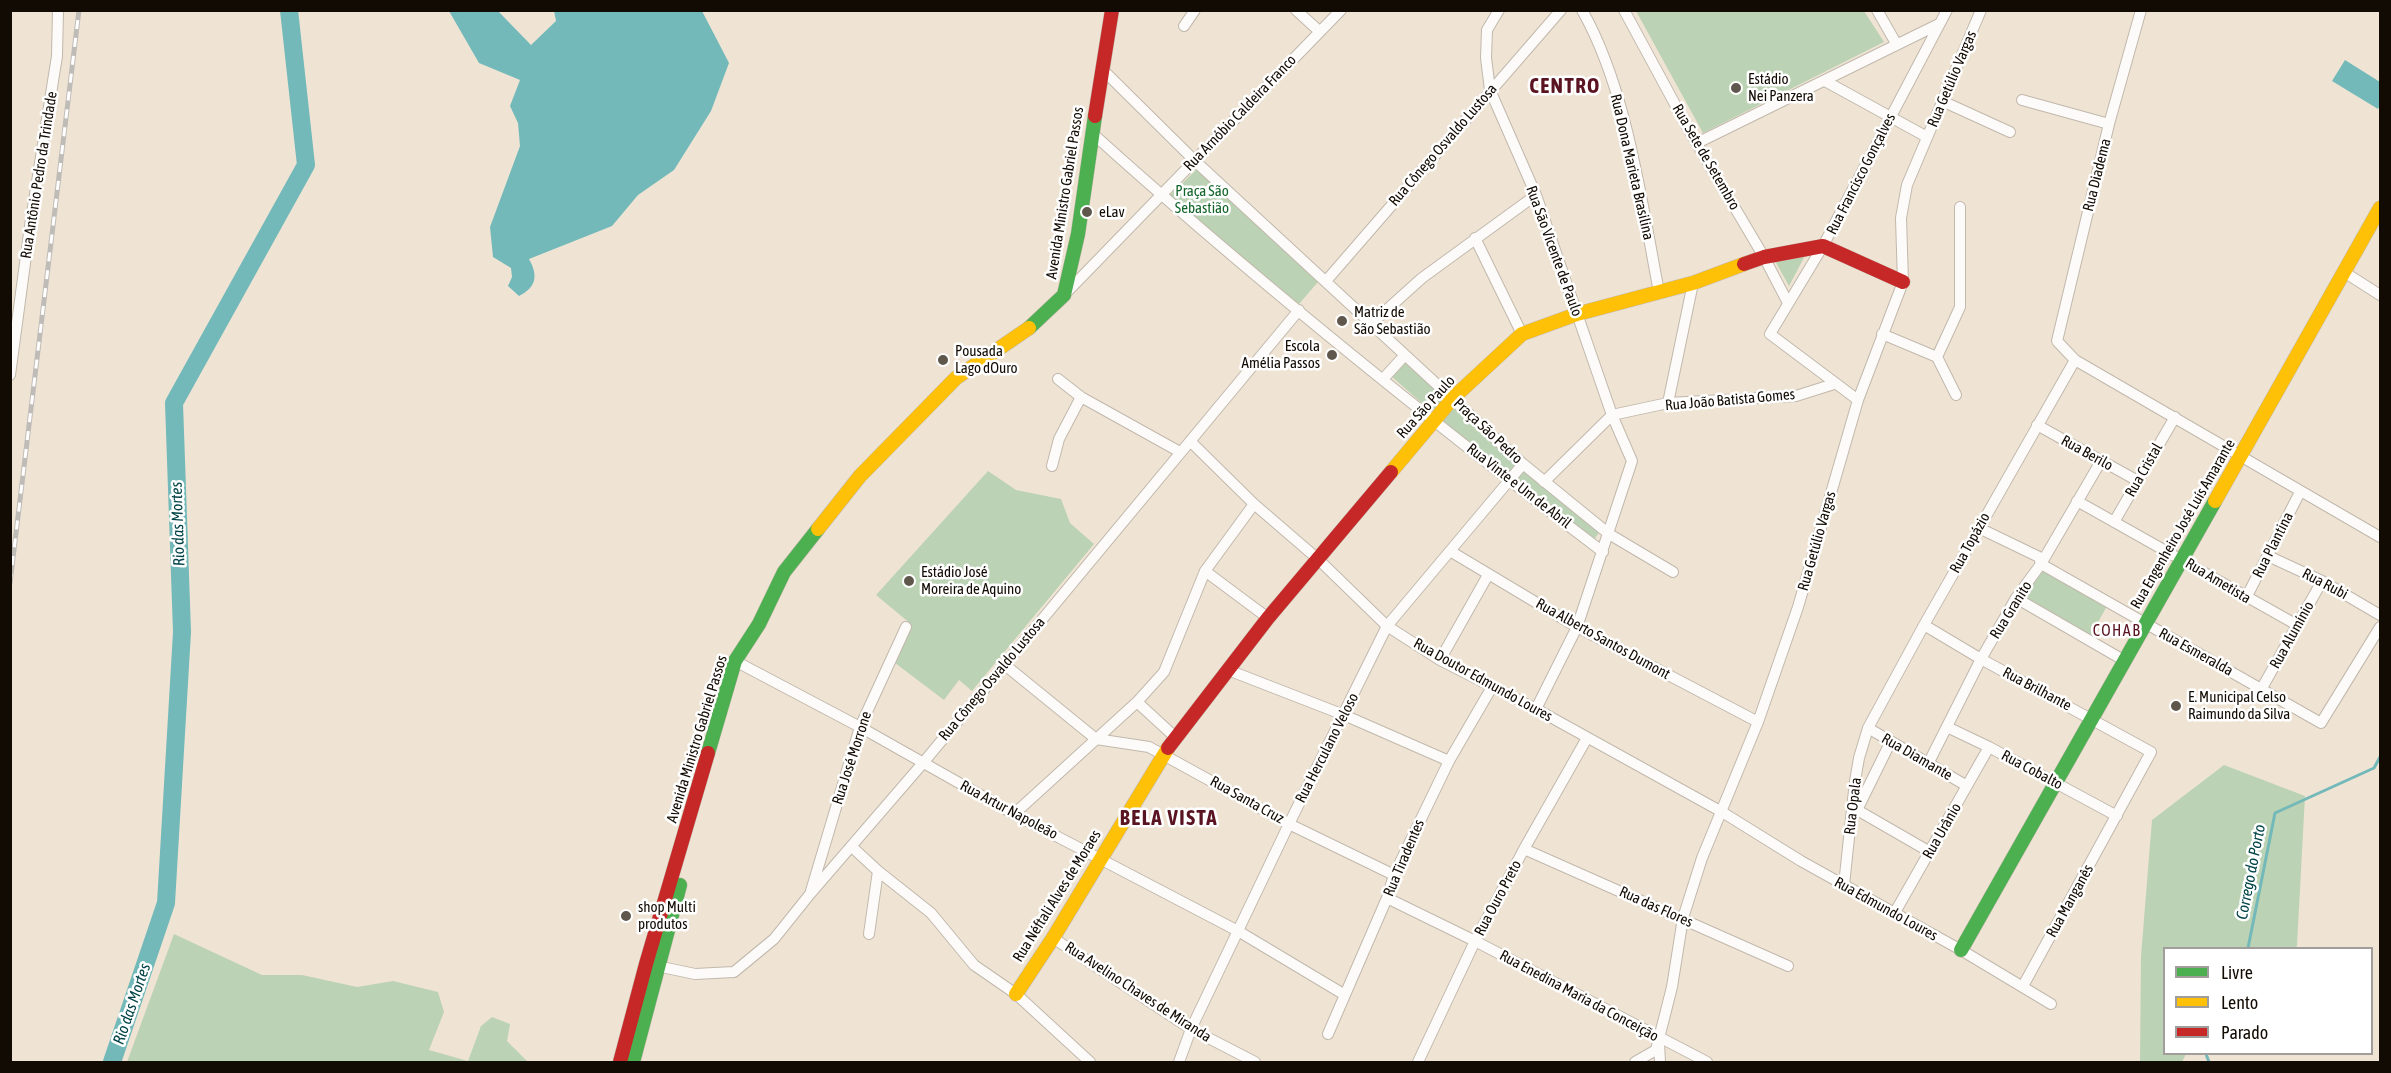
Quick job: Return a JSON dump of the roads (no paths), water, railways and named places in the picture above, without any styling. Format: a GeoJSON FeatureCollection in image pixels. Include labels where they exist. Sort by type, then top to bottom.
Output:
{"type":"FeatureCollection","features":[{"type":"Feature","properties":{"kind":"street","name":"Rua Antônio Pedro da Trindade"},"geometry":{"type":"LineString","coordinates":[[10,375],[30,226],[57,56],[58,10]]}},
{"type":"Feature","properties":{"kind":"street","name":"Avenida Ministro Gabriel Passos"},"geometry":{"type":"LineString","coordinates":[[620,1062],[653,965],[739,663],[784,572],[860,476],[956,378],[1029,328],[1064,295],[1078,234],[1112,10]]}},
{"type":"Feature","properties":{"kind":"street"},"geometry":{"type":"LineString","coordinates":[[1184,26],[1195,10]]}},
{"type":"Feature","properties":{"kind":"street"},"geometry":{"type":"LineString","coordinates":[[1296,10],[1319,31]]}},
{"type":"Feature","properties":{"kind":"street","name":"Rua Arnóbio Caldeira Franco"},"geometry":{"type":"LineString","coordinates":[[1064,295],[1341,10]]}},
{"type":"Feature","properties":{"kind":"street","name":"Rua São Vicente de Paulo"},"geometry":{"type":"LineString","coordinates":[[1499,10],[1487,30],[1486,58],[1490,90],[1536,195],[1612,415],[1632,461],[1604,552],[1577,627],[1536,709]]}},
{"type":"Feature","properties":{"kind":"street","name":"Rua Cônego Osvaldo Lustosa"},"geometry":{"type":"LineString","coordinates":[[1326,281],[1561,10]]}},
{"type":"Feature","properties":{"kind":"street","name":"Rua Dona Marieta Brasilina"},"geometry":{"type":"LineString","coordinates":[[1582,10],[1594,31],[1612,82],[1630,145],[1659,292]]}},
{"type":"Feature","properties":{"kind":"street","name":"Rua Sete de Setembro"},"geometry":{"type":"LineString","coordinates":[[1624,10],[1788,303]]}},
{"type":"Feature","properties":{"kind":"street"},"geometry":{"type":"LineString","coordinates":[[1877,10],[1897,45]]}},
{"type":"Feature","properties":{"kind":"street","name":"Rua Francisco Gonçalves"},"geometry":{"type":"LineString","coordinates":[[1834,384],[1770,334],[1823,246],[1947,10]]}},
{"type":"Feature","properties":{"kind":"street","name":"Rua Getúlio Vargas"},"geometry":{"type":"LineString","coordinates":[[1635,1062],[1656,1050],[1672,987],[1683,918],[1702,858],[1758,722],[1798,607],[1858,400],[1903,282],[1901,218],[1908,185],[1981,10]]}},
{"type":"Feature","properties":{"kind":"street","name":"Rua Diadema"},"geometry":{"type":"LineString","coordinates":[[2075,360],[2057,341],[2109,124],[2141,10]]}},
{"type":"Feature","properties":{"kind":"street"},"geometry":{"type":"LineString","coordinates":[[1697,142],[1940,24]]}},
{"type":"Feature","properties":{"kind":"street"},"geometry":{"type":"LineString","coordinates":[[1102,69],[1194,160],[1372,323],[1422,278],[1536,195]]}},
{"type":"Feature","properties":{"kind":"street"},"geometry":{"type":"LineString","coordinates":[[1825,81],[1927,137]]}},
{"type":"Feature","properties":{"kind":"street"},"geometry":{"type":"LineString","coordinates":[[2022,100],[2109,124]]}},
{"type":"Feature","properties":{"kind":"street"},"geometry":{"type":"LineString","coordinates":[[1942,101],[2010,132]]}},
{"type":"Feature","properties":{"kind":"street"},"geometry":{"type":"LineString","coordinates":[[1092,133],[1222,248],[1435,419]]}},
{"type":"Feature","properties":{"kind":"street"},"geometry":{"type":"LineString","coordinates":[[1937,357],[1960,307],[1960,207]]}},
{"type":"Feature","properties":{"kind":"street","name":"Rua Engenheiro José Luís Amarante"},"geometry":{"type":"LineString","coordinates":[[1961,950],[2380,208]]}},
{"type":"Feature","properties":{"kind":"street"},"geometry":{"type":"LineString","coordinates":[[1475,238],[1522,334]]}},
{"type":"Feature","properties":{"kind":"street"},"geometry":{"type":"LineString","coordinates":[[1823,246],[1903,282]]}},
{"type":"Feature","properties":{"kind":"street","name":"Rua São Paulo"},"geometry":{"type":"LineString","coordinates":[[1164,754],[1268,618],[1435,419],[1453,398],[1522,334],[1577,314],[1693,283],[1764,257],[1823,246]]}},
{"type":"Feature","properties":{"kind":"street"},"geometry":{"type":"LineString","coordinates":[[2344,272],[2380,295]]}},
{"type":"Feature","properties":{"kind":"street"},"geometry":{"type":"LineString","coordinates":[[1668,403],[1693,283]]}},
{"type":"Feature","properties":{"kind":"street","name":"Rua Cônego Osvaldo Lustosa"},"geometry":{"type":"LineString","coordinates":[[653,965],[695,974],[734,972],[774,939],[1299,310]]}},
{"type":"Feature","properties":{"kind":"street","name":"Praça São Pedro"},"geometry":{"type":"LineString","coordinates":[[1372,323],[1544,482],[1609,534],[1673,572]]}},
{"type":"Feature","properties":{"kind":"street"},"geometry":{"type":"LineString","coordinates":[[1882,334],[1937,357],[1956,395]]}},
{"type":"Feature","properties":{"kind":"street"},"geometry":{"type":"LineString","coordinates":[[1383,379],[1405,355]]}},
{"type":"Feature","properties":{"kind":"street"},"geometry":{"type":"LineString","coordinates":[[2075,360],[2380,537]]}},
{"type":"Feature","properties":{"kind":"street","name":"Rua Topázio"},"geometry":{"type":"LineString","coordinates":[[1868,728],[2075,360]]}},
{"type":"Feature","properties":{"kind":"street"},"geometry":{"type":"LineString","coordinates":[[1058,379],[1081,397],[1180,452]]}},
{"type":"Feature","properties":{"kind":"street"},"geometry":{"type":"LineString","coordinates":[[1834,384],[1858,400]]}},
{"type":"Feature","properties":{"kind":"street","name":"Rua João Batista Gomes"},"geometry":{"type":"LineString","coordinates":[[1612,415],[1668,403],[1796,396],[1834,384]]}},
{"type":"Feature","properties":{"kind":"street"},"geometry":{"type":"LineString","coordinates":[[1052,466],[1059,439],[1081,397]]}},
{"type":"Feature","properties":{"kind":"street"},"geometry":{"type":"LineString","coordinates":[[1544,482],[1612,415]]}},
{"type":"Feature","properties":{"kind":"street","name":"Rua Cristal"},"geometry":{"type":"LineString","coordinates":[[2114,522],[2175,417]]}},
{"type":"Feature","properties":{"kind":"street","name":"Rua Vinte e Um de Abril"},"geometry":{"type":"LineString","coordinates":[[1435,419],[1509,481],[1604,552]]}},
{"type":"Feature","properties":{"kind":"street","name":"Rua Berilo"},"geometry":{"type":"LineString","coordinates":[[2037,426],[2138,481]]}},
{"type":"Feature","properties":{"kind":"street","name":"Rua Doutor Edmundo Loures"},"geometry":{"type":"LineString","coordinates":[[1190,441],[1254,504],[1319,560],[1387,626],[1440,660],[1536,709],[1722,812]]}},
{"type":"Feature","properties":{"kind":"street","name":"Rua Granito"},"geometry":{"type":"LineString","coordinates":[[1928,764],[1981,659],[2016,598],[2041,564],[2101,461]]}},
{"type":"Feature","properties":{"kind":"street","name":"Rua Herculano Veloso"},"geometry":{"type":"LineString","coordinates":[[1179,1062],[1191,1029],[1387,626],[1523,464]]}},
{"type":"Feature","properties":{"kind":"street","name":"Rua Plantina"},"geometry":{"type":"LineString","coordinates":[[2246,598],[2300,492]]}},
{"type":"Feature","properties":{"kind":"street","name":"Rua Ametista"},"geometry":{"type":"LineString","coordinates":[[2077,501],[2296,625]]}},
{"type":"Feature","properties":{"kind":"street"},"geometry":{"type":"LineString","coordinates":[[1014,813],[1137,702],[1164,672],[1205,571],[1254,504]]}},
{"type":"Feature","properties":{"kind":"street","name":"Rua Esmeralda"},"geometry":{"type":"LineString","coordinates":[[1979,528],[2039,557],[2041,564],[2321,723],[2380,627]]}},
{"type":"Feature","properties":{"kind":"street","name":"Rua Alberto Santos Dumont"},"geometry":{"type":"LineString","coordinates":[[1450,551],[1577,627],[1758,722]]}},
{"type":"Feature","properties":{"kind":"street","name":"Rua Rubi"},"geometry":{"type":"LineString","coordinates":[[2268,556],[2322,581],[2380,615]]}},
{"type":"Feature","properties":{"kind":"street"},"geometry":{"type":"LineString","coordinates":[[1205,571],[1268,618]]}},
{"type":"Feature","properties":{"kind":"street"},"geometry":{"type":"LineString","coordinates":[[1440,660],[1488,575]]}},
{"type":"Feature","properties":{"kind":"street","name":"Rua Alumínio"},"geometry":{"type":"LineString","coordinates":[[2262,688],[2322,581]]}},
{"type":"Feature","properties":{"kind":"street"},"geometry":{"type":"LineString","coordinates":[[2016,598],[2125,661]]}},
{"type":"Feature","properties":{"kind":"street","name":"Rua Brilhante"},"geometry":{"type":"LineString","coordinates":[[1924,625],[1981,659],[2151,752]]}},
{"type":"Feature","properties":{"kind":"street","name":"Rua José Morrone"},"geometry":{"type":"LineString","coordinates":[[810,894],[860,727],[906,627]]}},
{"type":"Feature","properties":{"kind":"street","name":"Rua Artur Napoleão"},"geometry":{"type":"LineString","coordinates":[[739,663],[1014,813],[1238,931],[1345,995]]}},
{"type":"Feature","properties":{"kind":"street"},"geometry":{"type":"LineString","coordinates":[[1005,665],[1096,739]]}},
{"type":"Feature","properties":{"kind":"street"},"geometry":{"type":"LineString","coordinates":[[1228,670],[1344,715],[1449,761]]}},
{"type":"Feature","properties":{"kind":"street","name":"Rua Tiradentes"},"geometry":{"type":"LineString","coordinates":[[1328,1034],[1387,898],[1394,874],[1449,761],[1491,687]]}},
{"type":"Feature","properties":{"kind":"street"},"geometry":{"type":"LineString","coordinates":[[1137,702],[1175,737]]}},
{"type":"Feature","properties":{"kind":"street","name":"Rua Cobalto"},"geometry":{"type":"LineString","coordinates":[[1947,727],[1989,747],[2116,816]]}},
{"type":"Feature","properties":{"kind":"street","name":"Rua Diamante"},"geometry":{"type":"LineString","coordinates":[[1868,728],[1967,786]]}},
{"type":"Feature","properties":{"kind":"street","name":"Rua Opala"},"geometry":{"type":"LineString","coordinates":[[1844,885],[1859,758],[1868,728]]}},
{"type":"Feature","properties":{"kind":"street","name":"Rua Ouro Preto"},"geometry":{"type":"LineString","coordinates":[[1418,1062],[1475,941],[1587,738]]}},
{"type":"Feature","properties":{"kind":"street","name":"Rua Santa Cruz"},"geometry":{"type":"LineString","coordinates":[[1096,739],[1149,747],[1289,824],[1394,874]]}},
{"type":"Feature","properties":{"kind":"street"},"geometry":{"type":"LineString","coordinates":[[1890,742],[1854,809],[1930,852]]}},
{"type":"Feature","properties":{"kind":"street","name":"Rua Urânio"},"geometry":{"type":"LineString","coordinates":[[1894,914],[1989,747]]}},
{"type":"Feature","properties":{"kind":"street","name":"Rua Manganês"},"geometry":{"type":"LineString","coordinates":[[2023,986],[2151,752]]}},
{"type":"Feature","properties":{"kind":"street","name":"Rua Néftali Alves de Moraes"},"geometry":{"type":"LineString","coordinates":[[1016,994],[1053,938],[1164,754]]}},
{"type":"Feature","properties":{"kind":"street","name":"Rua Edmundo Loures"},"geometry":{"type":"LineString","coordinates":[[1722,812],[2051,1004]]}},
{"type":"Feature","properties":{"kind":"street"},"geometry":{"type":"LineString","coordinates":[[852,847],[931,913],[974,965],[1016,994],[1089,1062]]}},
{"type":"Feature","properties":{"kind":"street","name":"Rua das Flores"},"geometry":{"type":"LineString","coordinates":[[1524,849],[1788,966]]}},
{"type":"Feature","properties":{"kind":"street"},"geometry":{"type":"LineString","coordinates":[[869,934],[878,871]]}},
{"type":"Feature","properties":{"kind":"street","name":"Rua Enedina Maria da Conceição"},"geometry":{"type":"LineString","coordinates":[[1387,898],[1475,941],[1707,1062]]}},
{"type":"Feature","properties":{"kind":"street","name":"Rua Avelino Chaves de Miranda"},"geometry":{"type":"LineString","coordinates":[[1053,938],[1191,1029],[1255,1062]]}},
{"type":"Feature","properties":{"kind":"street"},"geometry":{"type":"LineString","coordinates":[[633,1062],[653,965]]}},
{"type":"Feature","properties":{"kind":"street"},"geometry":{"type":"LineString","coordinates":[[1659,1037],[1660,1062]]}},
{"type":"Feature","properties":{"kind":"water"},"geometry":{"type":"Polygon","coordinates":[[[449,11],[498,11],[531,45],[556,21],[554,11],[702,11],[729,63],[711,111],[674,170],[638,195],[612,226],[529,259],[534,270],[534,280],[529,289],[519,296],[508,286],[512,277],[511,268],[493,257],[490,227],[520,146],[518,123],[510,106],[520,80],[479,63],[449,11]]]}},
{"type":"Feature","properties":{"kind":"water"},"geometry":{"type":"Polygon","coordinates":[[[2345,60],[2380,82],[2378,109],[2332,81],[2345,60]]]}},
{"type":"Feature","properties":{"kind":"waterway","name":"Rio das Mortes"},"geometry":{"type":"LineString","coordinates":[[112,1062],[166,903],[182,632],[174,403],[306,165],[289,10]]}},
{"type":"Feature","properties":{"kind":"waterway","name":"Corrego do Porto"},"geometry":{"type":"LineString","coordinates":[[2248,947],[2275,813],[2374,768],[2380,757]]}},
{"type":"Feature","properties":{"kind":"waterway","name":"Corrego do Porto"},"geometry":{"type":"LineString","coordinates":[[2206,1055],[2209,1062]]}},
{"type":"Feature","properties":{"kind":"railway"},"geometry":{"type":"LineString","coordinates":[[10,583],[79,10]]}},
{"type":"Feature","properties":{"kind":"place","name":"Estádio Nei Panzera"},"geometry":{"type":"Point","coordinates":[1736,88]}},
{"type":"Feature","properties":{"kind":"place","name":"eLav"},"geometry":{"type":"Point","coordinates":[1087,212]}},
{"type":"Feature","properties":{"kind":"place","name":"Matriz de São Sebastião"},"geometry":{"type":"Point","coordinates":[1342,321]}},
{"type":"Feature","properties":{"kind":"place","name":"Escola Amélia Passos"},"geometry":{"type":"Point","coordinates":[1332,355]}},
{"type":"Feature","properties":{"kind":"place","name":"Pousada Lago dOuro"},"geometry":{"type":"Point","coordinates":[943,360]}},
{"type":"Feature","properties":{"kind":"place","name":"Estádio José Moreira de Aquino"},"geometry":{"type":"Point","coordinates":[909,581]}},
{"type":"Feature","properties":{"kind":"place","name":"E. Municipal Celso Raimundo da Silva"},"geometry":{"type":"Point","coordinates":[2176,706]}},
{"type":"Feature","properties":{"kind":"place","name":"shop Multi produtos"},"geometry":{"type":"Point","coordinates":[626,916]}},
{"type":"Feature","properties":{"kind":"district","name":"CENTRO"},"geometry":{"type":"Point","coordinates":[1565,86]}},
{"type":"Feature","properties":{"kind":"district","name":"COHAB"},"geometry":{"type":"Point","coordinates":[2117,631]}},
{"type":"Feature","properties":{"kind":"district","name":"BELA VISTA"},"geometry":{"type":"Point","coordinates":[1169,818]}},
{"type":"Feature","properties":{"kind":"park label","name":"Praça São Sebastião"},"geometry":{"type":"Point","coordinates":[1202,200]}}]}
